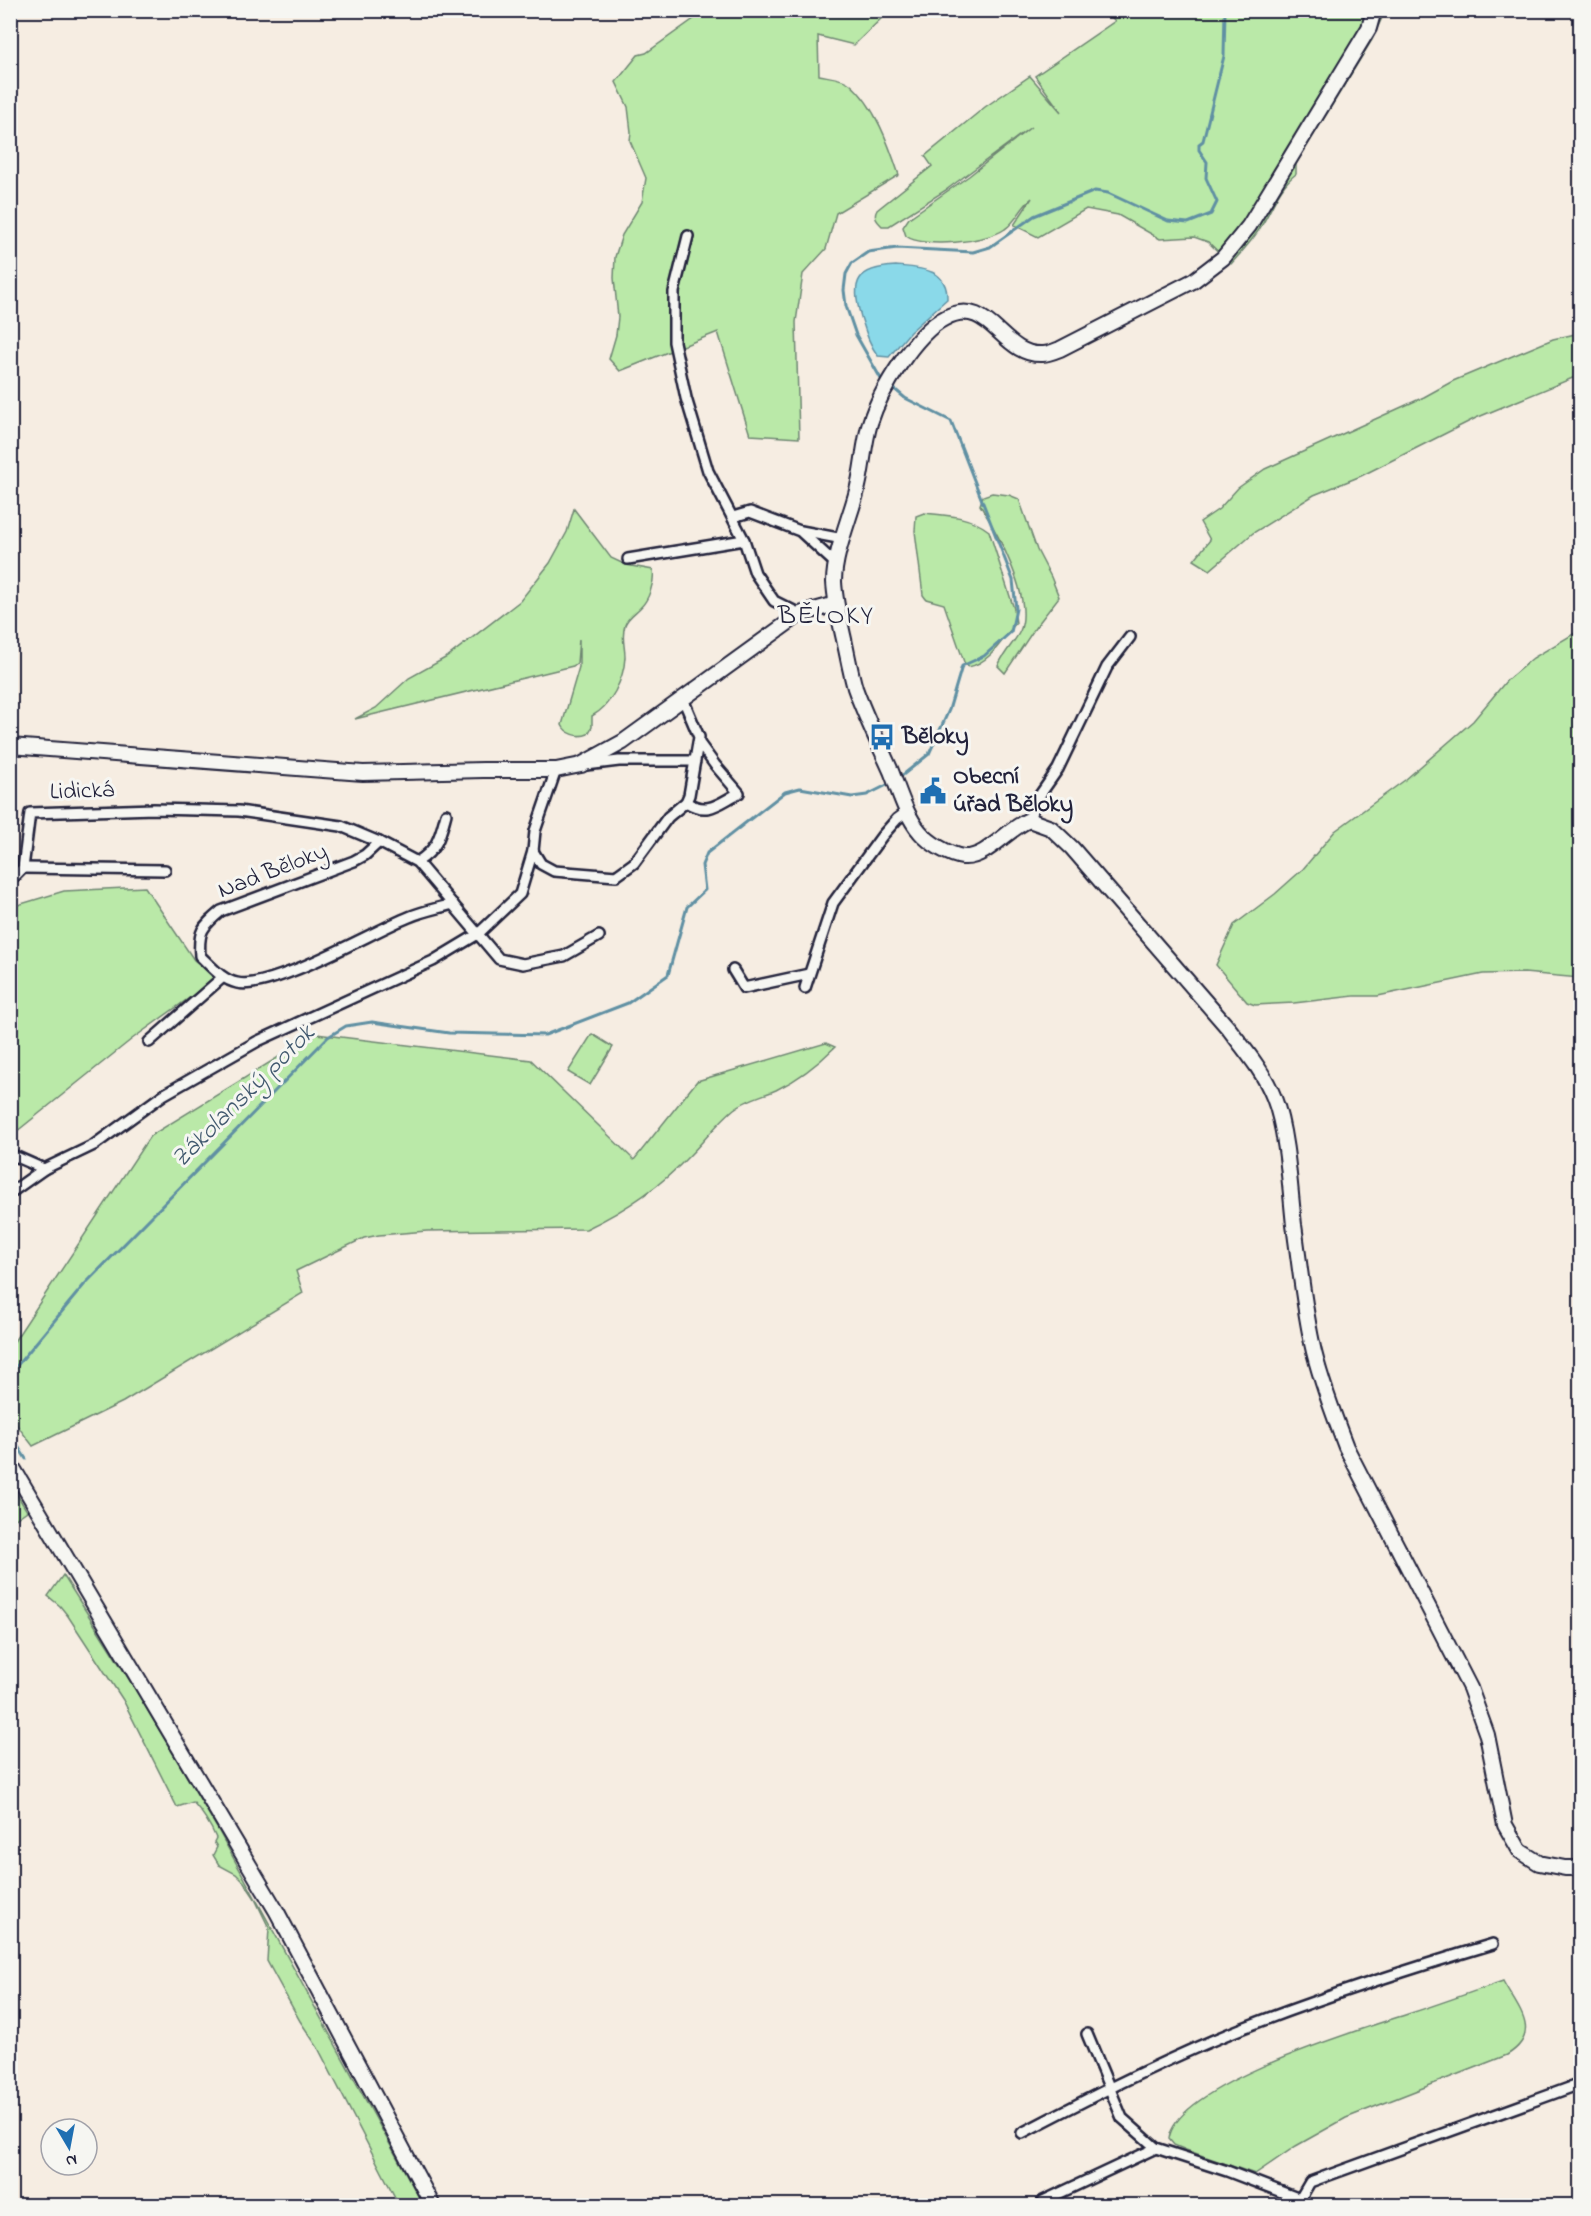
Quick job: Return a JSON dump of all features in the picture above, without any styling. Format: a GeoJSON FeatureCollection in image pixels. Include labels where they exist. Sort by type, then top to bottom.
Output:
{"type":"FeatureCollection","features":[{"type":"Feature","properties":{"kind":"street"},"geometry":{"type":"LineString","coordinates":[[1130,637],[1107,666],[1058,769],[1035,802],[1029,820],[1011,829],[978,855],[963,857],[944,850],[927,838],[921,833],[908,811],[855,687],[836,604],[834,580],[836,564],[857,490],[870,423],[885,386],[927,330],[944,318],[955,313],[968,312],[982,315],[1012,344],[1025,352],[1043,354],[1060,349],[1193,280],[1223,258],[1249,226],[1369,28],[1374,10]]}},
{"type":"Feature","properties":{"kind":"street"},"geometry":{"type":"LineString","coordinates":[[688,236],[674,292],[674,342],[686,398],[708,471],[744,540],[756,573],[774,601],[800,614]]}},
{"type":"Feature","properties":{"kind":"street"},"geometry":{"type":"LineString","coordinates":[[733,517],[750,512],[800,531],[843,538]]}},
{"type":"Feature","properties":{"kind":"street"},"geometry":{"type":"LineString","coordinates":[[800,531],[836,564]]}},
{"type":"Feature","properties":{"kind":"street"},"geometry":{"type":"LineString","coordinates":[[628,559],[744,540]]}},
{"type":"Feature","properties":{"kind":"street"},"geometry":{"type":"LineString","coordinates":[[581,765],[623,742],[800,614],[836,604]]}},
{"type":"Feature","properties":{"kind":"street"},"geometry":{"type":"LineString","coordinates":[[533,851],[541,864],[554,871],[616,876],[634,863],[668,817],[686,802],[699,743],[697,729],[683,699]]}},
{"type":"Feature","properties":{"kind":"street"},"geometry":{"type":"LineString","coordinates":[[686,802],[706,809],[739,793],[699,743]]}},
{"type":"Feature","properties":{"kind":"street"},"geometry":{"type":"LineString","coordinates":[[10,746],[363,773],[556,770],[619,761],[695,761]]}},
{"type":"Feature","properties":{"kind":"street"},"geometry":{"type":"LineString","coordinates":[[10,1193],[44,1169],[94,1145],[163,1095],[258,1041],[433,961],[478,934],[520,894],[533,851],[535,831],[556,770]]}},
{"type":"Feature","properties":{"kind":"street","name":"Nad Běloky"},"geometry":{"type":"LineString","coordinates":[[154,809],[239,811],[312,821],[341,826],[380,842],[417,862],[499,959],[523,964],[564,956],[599,936]]}},
{"type":"Feature","properties":{"kind":"street","name":"Lidická"},"geometry":{"type":"LineString","coordinates":[[23,868],[30,813],[154,809]]}},
{"type":"Feature","properties":{"kind":"street"},"geometry":{"type":"LineString","coordinates":[[804,988],[833,903],[882,836],[908,811]]}},
{"type":"Feature","properties":{"kind":"street"},"geometry":{"type":"LineString","coordinates":[[417,862],[427,856],[438,844],[446,814]]}},
{"type":"Feature","properties":{"kind":"street"},"geometry":{"type":"LineString","coordinates":[[1029,820],[1051,828],[1072,848],[1229,1029],[1252,1059],[1269,1087],[1275,1099],[1282,1131],[1304,1304],[1314,1352],[1330,1407],[1346,1447],[1470,1688],[1487,1735],[1505,1825],[1520,1851],[1539,1863],[1564,1868],[1581,1868]]}},
{"type":"Feature","properties":{"kind":"street","name":"Nad Běloky"},"geometry":{"type":"LineString","coordinates":[[380,842],[354,861],[221,911],[204,925],[198,940],[200,956],[223,977],[238,984],[257,983],[306,965],[409,917],[453,904]]}},
{"type":"Feature","properties":{"kind":"street"},"geometry":{"type":"LineString","coordinates":[[10,878],[23,868],[165,870]]}},
{"type":"Feature","properties":{"kind":"street"},"geometry":{"type":"LineString","coordinates":[[733,970],[744,988],[809,974]]}},
{"type":"Feature","properties":{"kind":"street"},"geometry":{"type":"LineString","coordinates":[[150,1042],[223,977]]}},
{"type":"Feature","properties":{"kind":"street"},"geometry":{"type":"LineString","coordinates":[[10,1154],[44,1169]]}},
{"type":"Feature","properties":{"kind":"street"},"geometry":{"type":"LineString","coordinates":[[10,1463],[277,1912],[433,2205]]}},
{"type":"Feature","properties":{"kind":"street"},"geometry":{"type":"LineString","coordinates":[[1022,2133],[1110,2087],[1243,2028],[1386,1976],[1493,1944]]}},
{"type":"Feature","properties":{"kind":"street"},"geometry":{"type":"LineString","coordinates":[[1088,2034],[1122,2118],[1156,2148],[1227,2171],[1310,2205]]}},
{"type":"Feature","properties":{"kind":"street"},"geometry":{"type":"LineString","coordinates":[[1277,2205],[1300,2199],[1310,2182],[1581,2084]]}},
{"type":"Feature","properties":{"kind":"street"},"geometry":{"type":"LineString","coordinates":[[1043,2201],[1156,2148]]}},
{"type":"Feature","properties":{"kind":"green space"},"geometry":{"type":"Polygon","coordinates":[[[803,10],[810,15],[814,11],[889,11],[854,45],[818,36],[819,75],[844,80],[867,103],[880,126],[899,175],[836,213],[826,249],[803,274],[796,322],[799,438],[750,435],[718,332],[620,371],[609,359],[616,335],[618,317],[614,278],[615,257],[622,235],[642,202],[646,178],[630,141],[628,107],[616,82],[638,55],[646,53],[705,11],[803,10]]]}},
{"type":"Feature","properties":{"kind":"green space"},"geometry":{"type":"Polygon","coordinates":[[[1106,11],[1385,11],[1372,40],[1296,164],[1296,174],[1283,187],[1256,234],[1231,264],[1208,242],[1194,237],[1160,239],[1118,215],[1086,209],[1038,237],[1014,225],[1032,198],[1009,226],[996,234],[940,243],[914,240],[906,236],[903,227],[909,218],[969,176],[1031,127],[946,190],[889,226],[882,226],[877,221],[877,210],[932,166],[925,156],[985,107],[1030,76],[1061,112],[1035,76],[1115,21],[1106,11]]]}},
{"type":"Feature","properties":{"kind":"green space"},"geometry":{"type":"Polygon","coordinates":[[[1580,333],[1580,375],[1476,418],[1361,476],[1314,495],[1253,533],[1210,570],[1194,560],[1210,540],[1200,522],[1219,509],[1238,488],[1265,469],[1424,397],[1453,381],[1553,339],[1580,333]]]}},
{"type":"Feature","properties":{"kind":"green space"},"geometry":{"type":"Polygon","coordinates":[[[992,493],[1019,499],[1037,550],[1059,597],[1005,673],[998,666],[1020,631],[1023,618],[1022,602],[1012,566],[980,505],[983,496],[992,493]]]}},
{"type":"Feature","properties":{"kind":"green space"},"geometry":{"type":"Polygon","coordinates":[[[574,509],[611,558],[626,565],[653,570],[651,590],[646,600],[625,625],[623,637],[625,657],[619,683],[611,699],[592,716],[592,727],[588,734],[581,736],[573,734],[566,731],[562,725],[579,667],[579,639],[577,663],[573,666],[355,719],[376,708],[409,678],[447,657],[520,601],[550,563],[567,532],[574,509]]]}},
{"type":"Feature","properties":{"kind":"green space"},"geometry":{"type":"Polygon","coordinates":[[[924,513],[966,519],[989,531],[1014,609],[1016,623],[990,656],[976,665],[968,667],[964,662],[944,604],[926,599],[923,595],[915,531],[916,516],[924,513]]]}},
{"type":"Feature","properties":{"kind":"green space"},"geometry":{"type":"Polygon","coordinates":[[[1580,630],[1580,978],[1524,973],[1483,974],[1378,996],[1255,1005],[1247,1002],[1216,965],[1234,925],[1303,869],[1335,831],[1405,780],[1473,721],[1507,680],[1533,658],[1580,630]]]}},
{"type":"Feature","properties":{"kind":"green space"},"geometry":{"type":"Polygon","coordinates":[[[145,887],[194,960],[217,978],[132,1039],[11,1136],[10,962],[16,953],[11,943],[11,907],[64,891],[145,887]]]}},
{"type":"Feature","properties":{"kind":"green space"},"geometry":{"type":"Polygon","coordinates":[[[316,1034],[531,1060],[634,1160],[697,1081],[826,1043],[835,1047],[793,1081],[734,1109],[679,1166],[654,1187],[628,1206],[586,1229],[427,1231],[364,1238],[296,1271],[303,1293],[123,1402],[33,1446],[15,1422],[10,1408],[13,1395],[11,1346],[150,1136],[316,1034]]]}},
{"type":"Feature","properties":{"kind":"green space"},"geometry":{"type":"Polygon","coordinates":[[[592,1034],[613,1047],[590,1085],[568,1072],[592,1034]]]}},
{"type":"Feature","properties":{"kind":"green space"},"geometry":{"type":"Polygon","coordinates":[[[10,1483],[27,1511],[11,1522],[10,1522],[10,1483]]]}},
{"type":"Feature","properties":{"kind":"green space"},"geometry":{"type":"Polygon","coordinates":[[[63,1575],[134,1687],[217,1828],[423,2205],[399,2205],[318,2048],[300,2021],[267,1961],[269,1928],[254,1897],[236,1874],[219,1865],[213,1855],[217,1847],[214,1842],[216,1838],[197,1806],[193,1802],[177,1807],[123,1700],[68,1616],[48,1596],[63,1575]]]}},
{"type":"Feature","properties":{"kind":"green space"},"geometry":{"type":"Polygon","coordinates":[[[1503,1981],[1520,2011],[1526,2029],[1524,2038],[1518,2047],[1507,2055],[1346,2118],[1296,2146],[1255,2174],[1186,2150],[1174,2145],[1169,2139],[1179,2118],[1203,2098],[1274,2061],[1503,1981]]]}},
{"type":"Feature","properties":{"kind":"water"},"geometry":{"type":"Polygon","coordinates":[[[883,267],[923,269],[938,275],[946,289],[947,299],[910,332],[889,357],[878,356],[861,317],[856,294],[857,286],[865,274],[883,267]]]}},
{"type":"Feature","properties":{"kind":"waterway","name":"Zákolanský potok"},"geometry":{"type":"LineString","coordinates":[[881,379],[856,335],[846,306],[844,290],[846,274],[852,263],[868,252],[897,248],[973,252],[990,247],[1034,216],[1095,191],[1108,193],[1168,221],[1188,223],[1211,214],[1217,202],[1206,178],[1207,162],[1199,150],[1199,144],[1203,141],[1224,56],[1225,10]]}},
{"type":"Feature","properties":{"kind":"waterway","name":"Zákolanský potok"},"geometry":{"type":"LineString","coordinates":[[892,387],[905,398],[951,421],[1013,580],[1016,609],[1011,632],[984,656],[962,666],[949,710],[929,754],[899,778]]}},
{"type":"Feature","properties":{"kind":"waterway","name":"Zákolanský potok"},"geometry":{"type":"LineString","coordinates":[[10,1374],[84,1285],[328,1037],[346,1026],[372,1022],[449,1033],[545,1035],[628,1003],[668,975],[687,907],[705,890],[702,865],[707,853],[785,792],[800,788],[852,797],[867,795],[891,783]]}},
{"type":"Feature","properties":{"kind":"waterway"},"geometry":{"type":"LineString","coordinates":[[10,1434],[26,1459]]}},
{"type":"Feature","properties":{"kind":"place","name":"Běloky"},"geometry":{"type":"Point","coordinates":[882,737]}},
{"type":"Feature","properties":{"kind":"place","name":"Obecní úřad Běloky"},"geometry":{"type":"Point","coordinates":[933,791]}},
{"type":"Feature","properties":{"kind":"district","name":"BĚLOKY"},"geometry":{"type":"Point","coordinates":[826,616]}}]}
